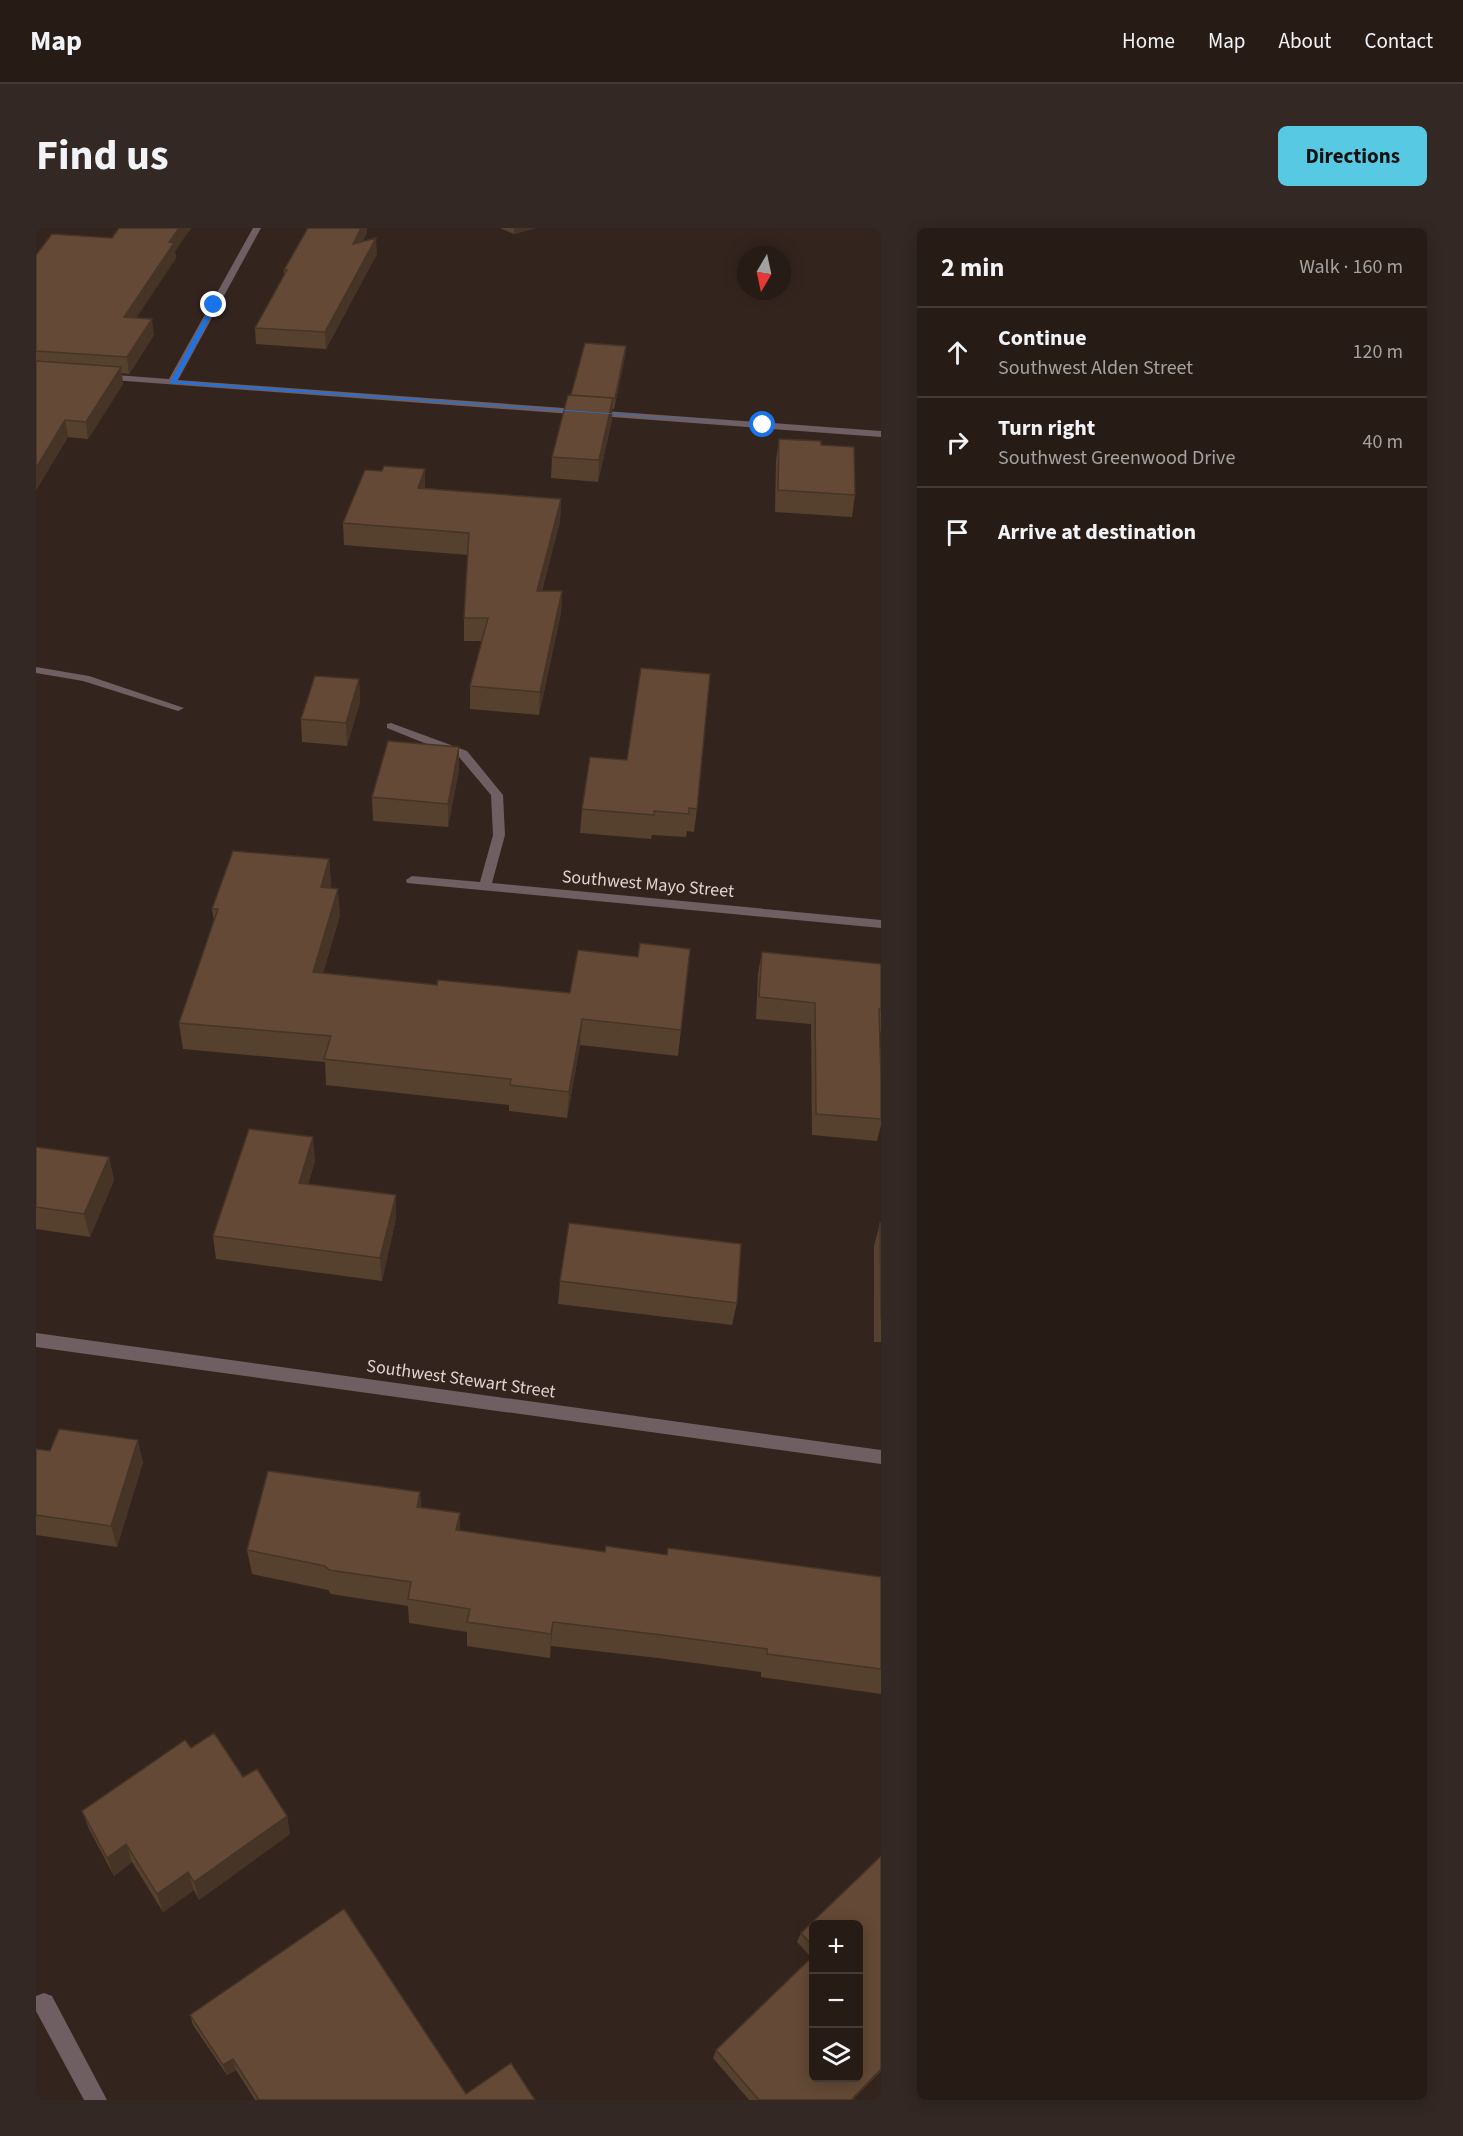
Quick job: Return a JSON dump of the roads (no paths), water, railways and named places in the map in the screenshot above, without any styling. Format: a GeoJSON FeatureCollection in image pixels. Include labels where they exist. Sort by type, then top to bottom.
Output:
{"type":"FeatureCollection","features":[{"type":"Feature","properties":{"kind":"street"},"geometry":{"type":"LineString","coordinates":[[172,382],[256,228]]}},
{"type":"Feature","properties":{"kind":"street"},"geometry":{"type":"LineString","coordinates":[[93,376],[881,434]]}},
{"type":"Feature","properties":{"kind":"street"},"geometry":{"type":"LineString","coordinates":[[36,670],[85,678],[178,708]]}},
{"type":"Feature","properties":{"kind":"street"},"geometry":{"type":"LineString","coordinates":[[391,726],[463,754],[497,795],[499,835],[484,887]]}},
{"type":"Feature","properties":{"kind":"street","name":"Southwest Mayo Street"},"geometry":{"type":"LineString","coordinates":[[412,880],[881,924]]}},
{"type":"Feature","properties":{"kind":"street","name":"Southwest Stewart Street"},"geometry":{"type":"LineString","coordinates":[[36,1340],[881,1457]]}},
{"type":"Feature","properties":{"kind":"street"},"geometry":{"type":"LineString","coordinates":[[44,2004],[96,2100]]}}]}
